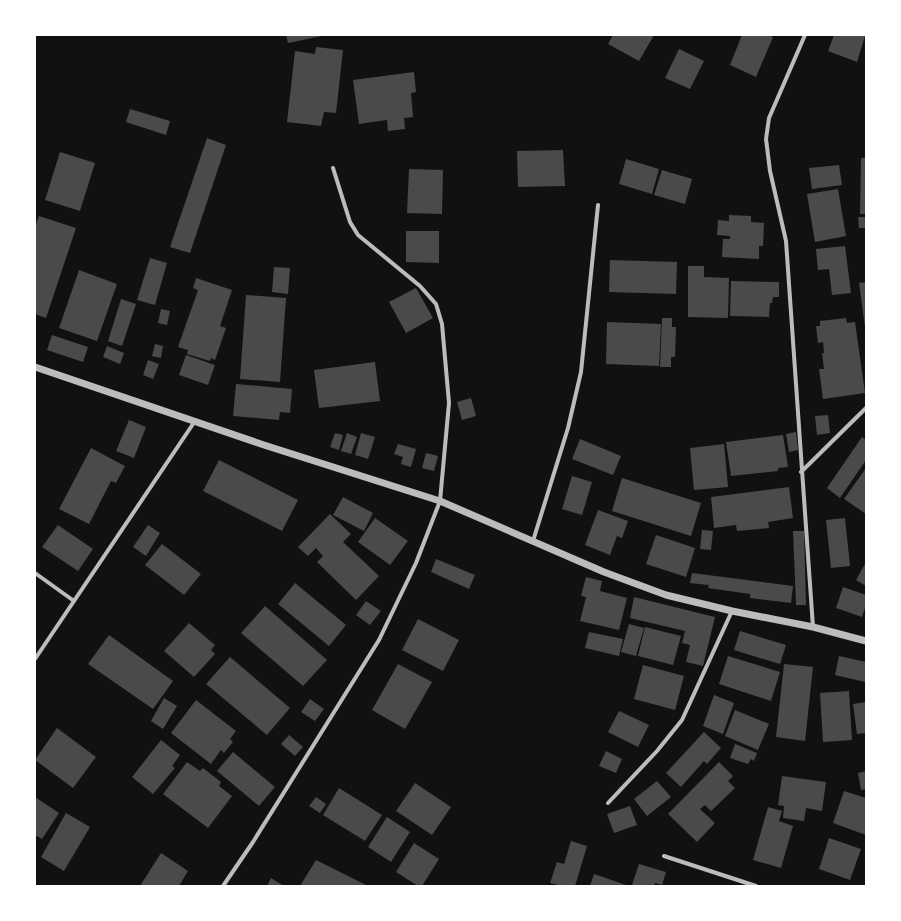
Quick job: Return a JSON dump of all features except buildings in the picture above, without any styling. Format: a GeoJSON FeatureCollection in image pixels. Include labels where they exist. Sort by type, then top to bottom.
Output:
{"type":"FeatureCollection","features":[{"type":"Feature","properties":{"kind":"street"},"geometry":{"type":"LineString","coordinates":[[805,35],[769,118],[766,138],[770,171],[786,241],[813,627]]}},
{"type":"Feature","properties":{"kind":"street"},"geometry":{"type":"LineString","coordinates":[[224,886],[379,640],[416,563],[440,501],[449,402],[442,324],[436,304],[420,286],[358,235],[350,222],[333,168]]}},
{"type":"Feature","properties":{"kind":"street"},"geometry":{"type":"LineString","coordinates":[[533,542],[568,428],[581,372],[598,205]]}},
{"type":"Feature","properties":{"kind":"street"},"geometry":{"type":"LineString","coordinates":[[35,367],[440,501],[604,572],[666,595],[732,611],[813,627],[866,641]]}},
{"type":"Feature","properties":{"kind":"street"},"geometry":{"type":"LineString","coordinates":[[801,472],[866,408]]}},
{"type":"Feature","properties":{"kind":"street"},"geometry":{"type":"LineString","coordinates":[[35,659],[195,421]]}},
{"type":"Feature","properties":{"kind":"street"},"geometry":{"type":"LineString","coordinates":[[35,573],[74,601]]}},
{"type":"Feature","properties":{"kind":"street"},"geometry":{"type":"LineString","coordinates":[[608,803],[658,751],[682,720],[732,611]]}},
{"type":"Feature","properties":{"kind":"street"},"geometry":{"type":"LineString","coordinates":[[664,856],[756,886]]}}]}
